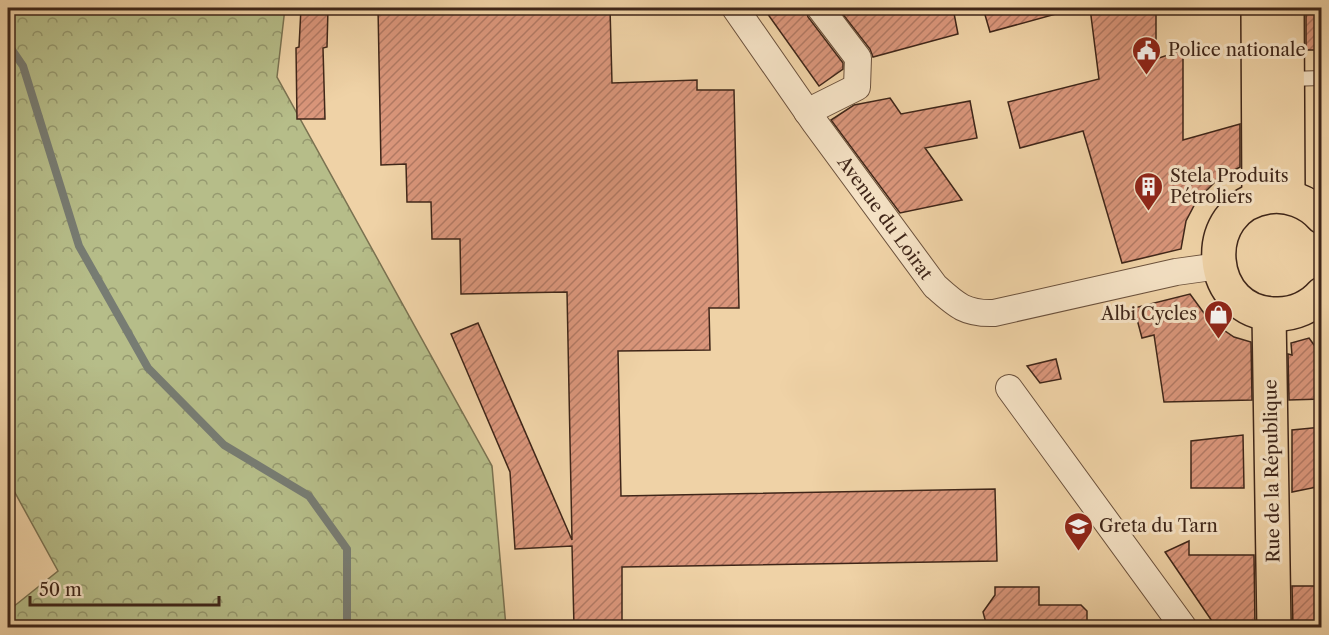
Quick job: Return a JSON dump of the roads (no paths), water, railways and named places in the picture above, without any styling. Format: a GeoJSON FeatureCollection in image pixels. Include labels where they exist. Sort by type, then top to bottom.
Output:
{"type":"FeatureCollection","features":[{"type":"Feature","properties":{"kind":"main road"},"geometry":{"type":"LineString","coordinates":[[1258,8],[1273,79]]}},
{"type":"Feature","properties":{"kind":"main road"},"geometry":{"type":"LineString","coordinates":[[1273,197],[1273,79],[1287,8]]}},
{"type":"Feature","properties":{"kind":"main road"},"geometry":{"type":"LineString","coordinates":[[1316,307],[1288,314],[1269,314],[1251,309],[1236,298],[1225,283],[1219,266],[1218,248],[1222,231],[1232,216],[1273,197],[1306,204],[1322,217]]}},
{"type":"Feature","properties":{"kind":"main road","name":"Rue de la République"},"geometry":{"type":"LineString","coordinates":[[1269,314],[1274,627]]}},
{"type":"Feature","properties":{"kind":"street","name":"Avenue du Loirat"},"geometry":{"type":"LineString","coordinates":[[736,8],[807,112],[935,286],[952,302],[972,314],[994,313],[1176,272],[1219,266]]}},
{"type":"Feature","properties":{"kind":"street"},"geometry":{"type":"LineString","coordinates":[[807,112],[857,87],[858,58],[820,8]]}},
{"type":"Feature","properties":{"kind":"street"},"geometry":{"type":"LineString","coordinates":[[1009,388],[1184,627]]}},
{"type":"Feature","properties":{"kind":"lane"},"geometry":{"type":"LineString","coordinates":[[1273,79],[1322,78]]}},
{"type":"Feature","properties":{"kind":"waterway"},"geometry":{"type":"LineString","coordinates":[[8,44],[23,66],[79,246],[148,368],[224,445],[309,496],[347,549],[347,628]]}},
{"type":"Feature","properties":{"kind":"place","name":"Police nationale"},"geometry":{"type":"Point","coordinates":[1147,76]}},
{"type":"Feature","properties":{"kind":"place","name":"Stela Produits Pétroliers"},"geometry":{"type":"Point","coordinates":[1149,212]}},
{"type":"Feature","properties":{"kind":"place","name":"Albi Cycles"},"geometry":{"type":"Point","coordinates":[1218,340]}},
{"type":"Feature","properties":{"kind":"place","name":"Greta du Tarn"},"geometry":{"type":"Point","coordinates":[1078,552]}}]}
